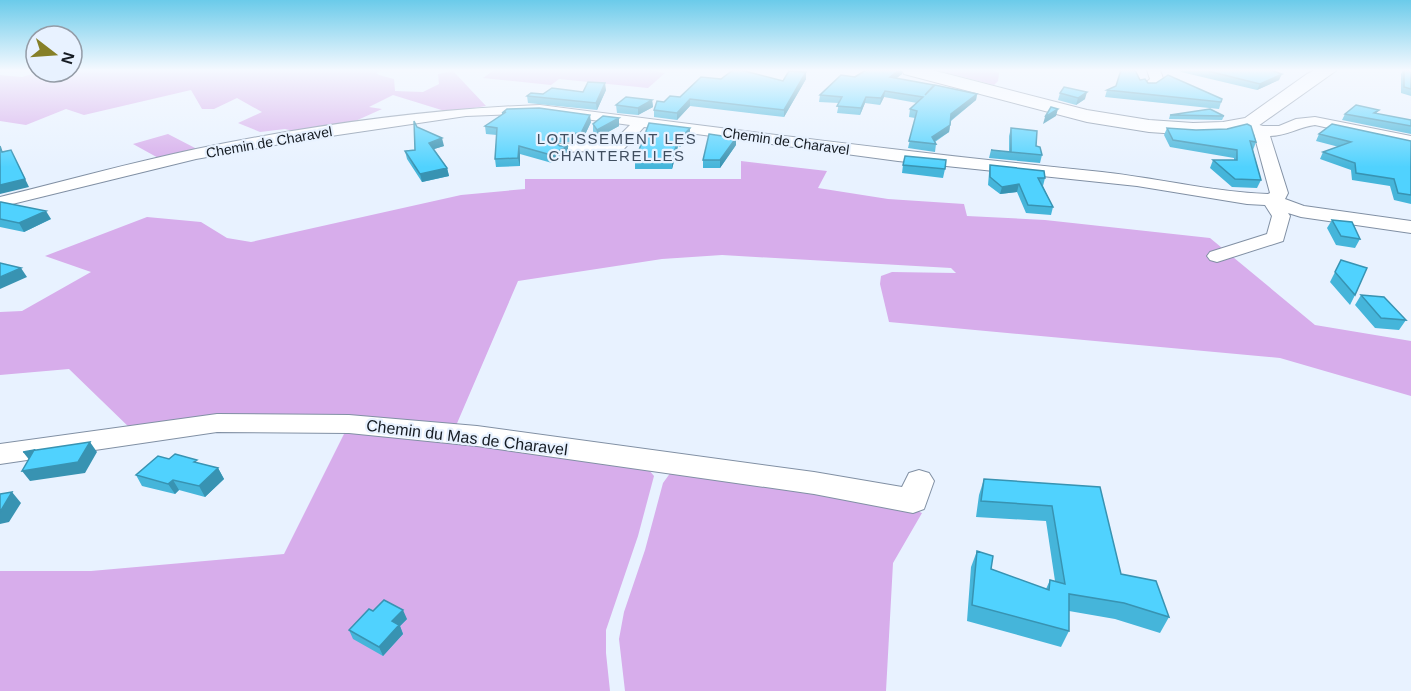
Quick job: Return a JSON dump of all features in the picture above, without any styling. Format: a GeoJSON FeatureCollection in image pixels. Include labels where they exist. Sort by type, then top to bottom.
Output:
{"type":"FeatureCollection","features":[{"type":"Feature","properties":{"kind":"main road"},"geometry":{"type":"LineString","coordinates":[[1030,102],[1109,120],[1193,129],[1253,128],[1263,116],[1282,102]]}},
{"type":"Feature","properties":{"kind":"street","name":"Chemin de Charavel"},"geometry":{"type":"LineString","coordinates":[[0,202],[214,151],[466,112],[540,109],[898,156],[1137,181],[1247,200],[1271,200],[1301,211],[1411,227]]}},
{"type":"Feature","properties":{"kind":"street"},"geometry":{"type":"LineString","coordinates":[[1217,256],[1276,237],[1281,216],[1271,200],[1279,193],[1253,128],[1282,131],[1301,122],[1316,121],[1411,141]]}},
{"type":"Feature","properties":{"kind":"street"},"geometry":{"type":"LineString","coordinates":[[562,147],[617,147],[641,122]]}},
{"type":"Feature","properties":{"kind":"street","name":"Chemin du Mas de Charavel"},"geometry":{"type":"LineString","coordinates":[[0,454],[217,423],[349,424],[488,437],[662,464],[814,483],[912,501],[919,481]]}},
{"type":"Feature","properties":{"kind":"shaded area"},"geometry":{"type":"Polygon","coordinates":[[[0,102],[139,102],[84,115],[66,109],[26,125],[0,121],[0,102]]]}},
{"type":"Feature","properties":{"kind":"shaded area"},"geometry":{"type":"Polygon","coordinates":[[[198,102],[228,102],[214,109],[202,109],[198,102]]]}},
{"type":"Feature","properties":{"kind":"shaded area"},"geometry":{"type":"Polygon","coordinates":[[[245,102],[379,102],[369,107],[382,109],[342,127],[302,133],[285,129],[260,132],[238,123],[262,112],[245,102]]]}},
{"type":"Feature","properties":{"kind":"shaded area"},"geometry":{"type":"Polygon","coordinates":[[[416,102],[482,102],[486,106],[448,112],[416,102]]]}},
{"type":"Feature","properties":{"kind":"shaded area"},"geometry":{"type":"Polygon","coordinates":[[[168,134],[197,149],[162,160],[133,144],[168,134]]]}},
{"type":"Feature","properties":{"kind":"shaded area"},"geometry":{"type":"Polygon","coordinates":[[[741,161],[827,171],[818,188],[888,199],[964,204],[967,216],[1045,220],[1210,238],[1315,325],[1411,341],[1411,396],[1280,358],[889,322],[880,284],[881,276],[892,272],[956,273],[951,268],[722,255],[662,259],[518,281],[455,428],[348,417],[226,414],[133,431],[69,369],[0,375],[0,312],[22,311],[91,272],[45,256],[147,217],[201,222],[227,238],[251,242],[461,195],[525,189],[525,179],[741,179],[741,161]]]}},
{"type":"Feature","properties":{"kind":"shaded area"},"geometry":{"type":"Polygon","coordinates":[[[347,428],[644,464],[654,476],[638,536],[606,630],[610,691],[0,691],[0,571],[91,571],[284,554],[347,428]]]}},
{"type":"Feature","properties":{"kind":"shaded area"},"geometry":{"type":"Polygon","coordinates":[[[671,472],[896,502],[922,513],[893,563],[886,691],[625,691],[619,639],[624,612],[645,550],[663,483],[671,472]]]}},
{"type":"Feature","properties":{"kind":"building"},"geometry":{"type":"Polygon","coordinates":[[[619,102],[648,102],[638,108],[616,105],[619,102]]]}},
{"type":"Feature","properties":{"kind":"building"},"geometry":{"type":"Polygon","coordinates":[[[657,102],[687,102],[677,113],[654,110],[657,102]]]}},
{"type":"Feature","properties":{"kind":"building"},"geometry":{"type":"Polygon","coordinates":[[[718,102],[788,102],[784,110],[718,102]]]}},
{"type":"Feature","properties":{"kind":"building"},"geometry":{"type":"Polygon","coordinates":[[[839,102],[864,102],[861,108],[837,106],[839,102]]]}},
{"type":"Feature","properties":{"kind":"building"},"geometry":{"type":"Polygon","coordinates":[[[917,102],[966,102],[951,114],[950,125],[932,137],[936,144],[909,141],[917,111],[910,109],[917,102]]]}},
{"type":"Feature","properties":{"kind":"building"},"geometry":{"type":"Polygon","coordinates":[[[1356,105],[1379,110],[1374,113],[1411,120],[1411,126],[1345,114],[1356,105]]]}},
{"type":"Feature","properties":{"kind":"building"},"geometry":{"type":"Polygon","coordinates":[[[1051,107],[1058,109],[1045,117],[1051,107]]]}},
{"type":"Feature","properties":{"kind":"building"},"geometry":{"type":"Polygon","coordinates":[[[539,108],[590,115],[581,133],[553,135],[552,141],[560,146],[568,146],[551,155],[519,146],[518,158],[495,159],[497,128],[485,126],[507,109],[539,108]]]}},
{"type":"Feature","properties":{"kind":"building"},"geometry":{"type":"Polygon","coordinates":[[[1210,109],[1224,116],[1170,115],[1210,109]]]}},
{"type":"Feature","properties":{"kind":"building"},"geometry":{"type":"Polygon","coordinates":[[[603,116],[619,118],[597,130],[593,124],[603,116]]]}},
{"type":"Feature","properties":{"kind":"building"},"geometry":{"type":"Polygon","coordinates":[[[414,121],[417,127],[442,138],[429,143],[447,168],[420,174],[405,151],[415,150],[414,121]]]}},
{"type":"Feature","properties":{"kind":"building"},"geometry":{"type":"Polygon","coordinates":[[[649,123],[690,128],[678,139],[672,160],[635,161],[649,123]]]}},
{"type":"Feature","properties":{"kind":"building"},"geometry":{"type":"Polygon","coordinates":[[[1247,124],[1251,126],[1256,142],[1250,141],[1261,180],[1235,179],[1213,160],[1237,160],[1237,150],[1173,140],[1167,128],[1227,129],[1247,124]]]}},
{"type":"Feature","properties":{"kind":"building"},"geometry":{"type":"Polygon","coordinates":[[[1332,124],[1411,141],[1411,195],[1398,193],[1394,179],[1356,173],[1355,163],[1323,152],[1351,142],[1319,134],[1332,124]]]}},
{"type":"Feature","properties":{"kind":"building"},"geometry":{"type":"Polygon","coordinates":[[[1011,128],[1037,131],[1036,146],[1040,147],[1042,155],[1011,152],[1011,128]]]}},
{"type":"Feature","properties":{"kind":"building"},"geometry":{"type":"Polygon","coordinates":[[[709,134],[736,138],[720,160],[703,160],[709,134]]]}},
{"type":"Feature","properties":{"kind":"building"},"geometry":{"type":"Polygon","coordinates":[[[0,146],[2,152],[11,150],[25,179],[0,185],[0,146]]]}},
{"type":"Feature","properties":{"kind":"building"},"geometry":{"type":"Polygon","coordinates":[[[905,156],[946,160],[945,169],[903,165],[905,156]]]}},
{"type":"Feature","properties":{"kind":"building"},"geometry":{"type":"Polygon","coordinates":[[[990,165],[1044,171],[1045,178],[1038,178],[1053,207],[1028,205],[1019,184],[1002,187],[990,177],[990,165]]]}},
{"type":"Feature","properties":{"kind":"building"},"geometry":{"type":"Polygon","coordinates":[[[0,202],[46,211],[19,223],[0,219],[0,202]]]}},
{"type":"Feature","properties":{"kind":"building"},"geometry":{"type":"Polygon","coordinates":[[[1332,220],[1352,222],[1360,239],[1341,236],[1332,220]]]}},
{"type":"Feature","properties":{"kind":"building"},"geometry":{"type":"Polygon","coordinates":[[[1341,260],[1367,268],[1355,295],[1335,272],[1341,260]]]}},
{"type":"Feature","properties":{"kind":"building"},"geometry":{"type":"Polygon","coordinates":[[[0,263],[21,268],[0,277],[0,263]]]}},
{"type":"Feature","properties":{"kind":"building"},"geometry":{"type":"Polygon","coordinates":[[[1361,295],[1384,297],[1406,320],[1381,318],[1361,295]]]}},
{"type":"Feature","properties":{"kind":"building"},"geometry":{"type":"Polygon","coordinates":[[[90,442],[78,462],[22,471],[34,450],[90,442]]]}},
{"type":"Feature","properties":{"kind":"building"},"geometry":{"type":"Polygon","coordinates":[[[175,454],[218,468],[199,486],[173,480],[168,484],[136,475],[158,456],[169,459],[175,454]]]}},
{"type":"Feature","properties":{"kind":"building"},"geometry":{"type":"Polygon","coordinates":[[[984,479],[1100,487],[1121,574],[1156,581],[1169,617],[1124,603],[1069,594],[1069,631],[972,605],[977,551],[993,556],[991,569],[1049,590],[1050,580],[1065,584],[1052,506],[981,501],[984,479]]]}},
{"type":"Feature","properties":{"kind":"building"},"geometry":{"type":"Polygon","coordinates":[[[12,492],[0,512],[0,494],[12,492]]]}},
{"type":"Feature","properties":{"kind":"building"},"geometry":{"type":"Polygon","coordinates":[[[384,600],[403,610],[392,621],[399,625],[379,647],[349,630],[369,609],[373,611],[384,600]]]}},
{"type":"Feature","properties":{"kind":"district","name":"LOTISSEMENT LES CHANTERELLES"},"geometry":{"type":"Point","coordinates":[617,148]}}]}
